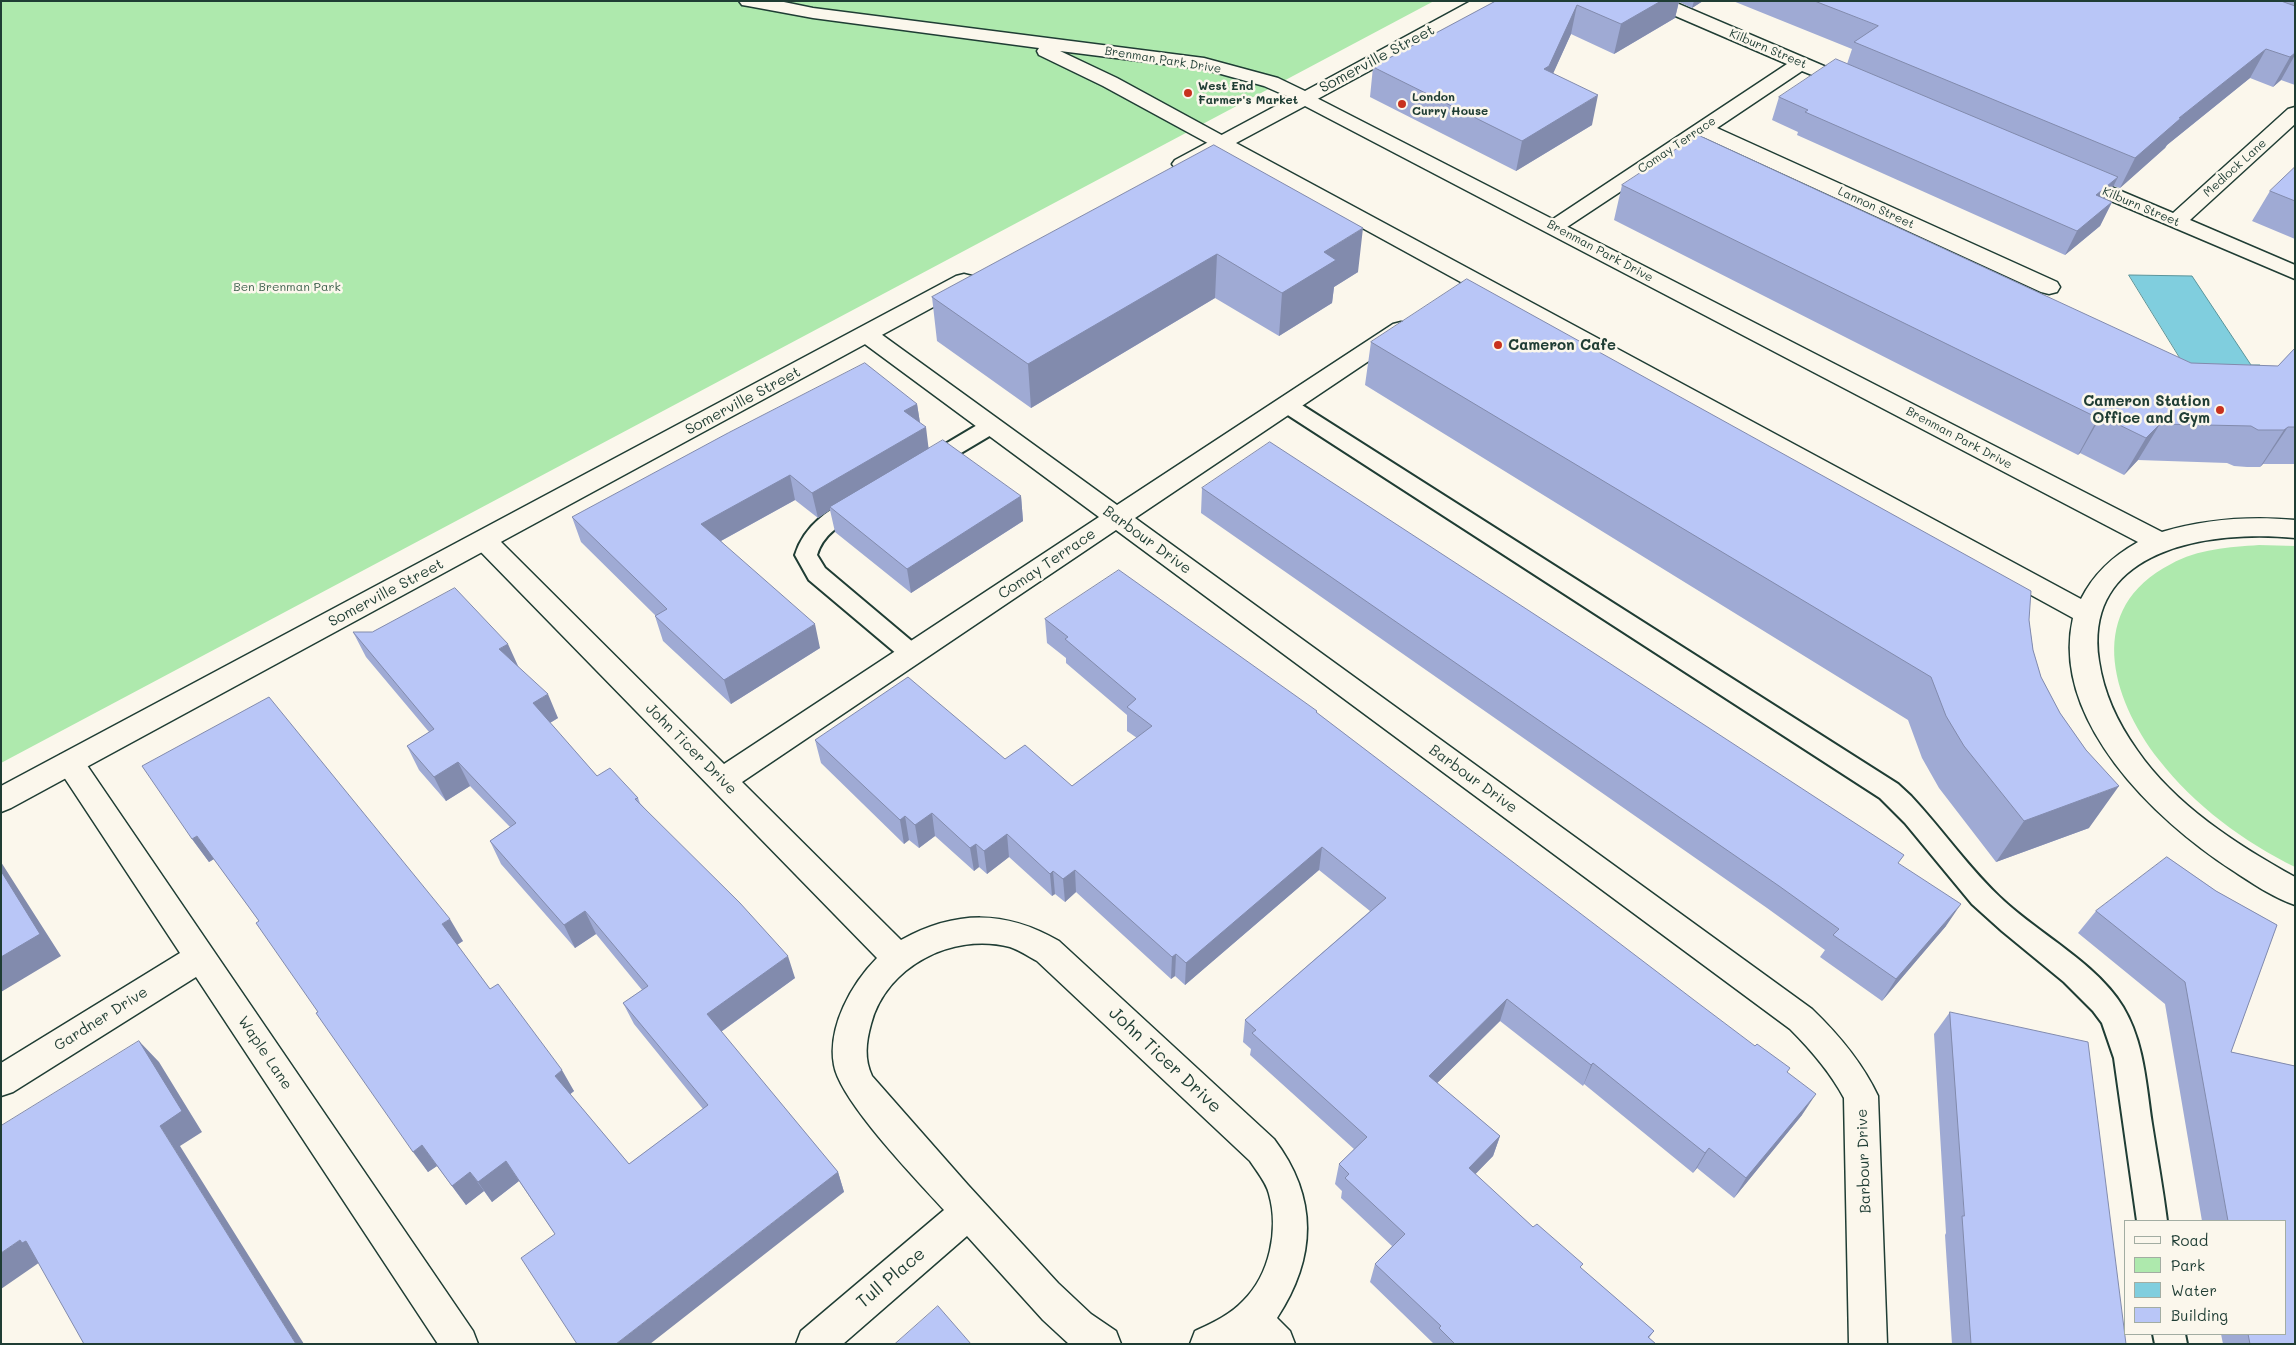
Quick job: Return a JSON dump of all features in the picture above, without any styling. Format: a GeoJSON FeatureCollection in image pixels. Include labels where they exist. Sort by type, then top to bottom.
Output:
{"type":"FeatureCollection","features":[{"type":"Feature","properties":{"kind":"street","name":"Brenman Park Drive"},"geometry":{"type":"LineString","coordinates":[[748,1],[813,13],[1204,64],[1271,82],[2159,542]]}},
{"type":"Feature","properties":{"kind":"street","name":"Somerville Street"},"geometry":{"type":"LineString","coordinates":[[1166,173],[1485,1]]}},
{"type":"Feature","properties":{"kind":"street","name":"Kilburn Street"},"geometry":{"type":"LineString","coordinates":[[1656,1],[1870,92]]}},
{"type":"Feature","properties":{"kind":"street","name":"Brenman Park Drive"},"geometry":{"type":"LineString","coordinates":[[1014,39],[1058,56],[1222,143],[1463,288],[2087,614]]}},
{"type":"Feature","properties":{"kind":"street","name":"Comay Terrace"},"geometry":{"type":"LineString","coordinates":[[1554,227],[1801,63]]}},
{"type":"Feature","properties":{"kind":"street","name":"Medlock Lane"},"geometry":{"type":"LineString","coordinates":[[2176,222],[2295,113]]}},
{"type":"Feature","properties":{"kind":"street","name":"Lannon Street"},"geometry":{"type":"LineString","coordinates":[[1703,128],[2049,287]]}},
{"type":"Feature","properties":{"kind":"street","name":"Kilburn Street"},"geometry":{"type":"LineString","coordinates":[[2061,173],[2295,273]]}},
{"type":"Feature","properties":{"kind":"street","name":"Somerville Street"},"geometry":{"type":"LineString","coordinates":[[1,800],[983,271]]}},
{"type":"Feature","properties":{"kind":"street","name":"Comay Terrace"},"geometry":{"type":"LineString","coordinates":[[722,780],[1422,315]]}},
{"type":"Feature","properties":{"kind":"street","name":"Barbour Drive"},"geometry":{"type":"LineString","coordinates":[[866,334],[1793,1013],[1831,1047],[1853,1078],[1862,1096],[1868,1344]]}},
{"type":"Feature","properties":{"kind":"street"},"geometry":{"type":"LineString","coordinates":[[2295,529],[2230,527],[2198,531],[2159,542],[2120,565],[2098,589],[2087,614],[2083,635],[2083,660],[2093,700],[2115,742],[2130,763],[2155,792],[2208,839],[2236,859],[2295,892]]}},
{"type":"Feature","properties":{"kind":"street","name":"John Ticer Drive"},"geometry":{"type":"LineString","coordinates":[[484,540],[898,958]]}},
{"type":"Feature","properties":{"kind":"street","name":"Waple Lane"},"geometry":{"type":"LineString","coordinates":[[70,763],[460,1344]]}},
{"type":"Feature","properties":{"kind":"street","name":"John Ticer Drive"},"geometry":{"type":"LineString","coordinates":[[1104,1344],[1088,1336],[1068,1320],[968,1213],[860,1088],[850,1064],[850,1042],[856,1018],[880,976],[898,958],[926,942],[975,930],[1001,931],[1027,939],[1048,950],[1262,1150],[1272,1162],[1284,1186],[1291,1210],[1288,1254],[1274,1289],[1253,1319],[1208,1344]]}},
{"type":"Feature","properties":{"kind":"street","name":"Gardner Drive"},"geometry":{"type":"LineString","coordinates":[[1,1080],[200,957]]}},
{"type":"Feature","properties":{"kind":"street","name":"Tull Place"},"geometry":{"type":"LineString","coordinates":[[814,1344],[968,1213]]}},
{"type":"Feature","properties":{"kind":"street"},"geometry":{"type":"LineString","coordinates":[[1253,1319],[1278,1344]]}},
{"type":"Feature","properties":{"kind":"lane"},"geometry":{"type":"LineString","coordinates":[[1287,404],[1880,786],[1909,808],[1980,896],[2023,935],[2061,962],[2105,1004],[2125,1044],[2152,1220]]}},
{"type":"Feature","properties":{"kind":"lane"},"geometry":{"type":"LineString","coordinates":[[907,476],[991,426]]}},
{"type":"Feature","properties":{"kind":"lane"},"geometry":{"type":"LineString","coordinates":[[874,496],[817,532],[811,539],[806,555],[817,574],[912,654]]}},
{"type":"Feature","properties":{"kind":"green space","name":"Ben Brenman Park"},"geometry":{"type":"Polygon","coordinates":[[[1,1],[1434,1],[1,763],[1,1]]]}},
{"type":"Feature","properties":{"kind":"green space"},"geometry":{"type":"Polygon","coordinates":[[[2259,545],[2295,546],[2295,867],[2257,846],[2221,821],[2188,792],[2159,760],[2142,735],[2128,709],[2119,682],[2114,655],[2116,629],[2126,604],[2144,582],[2171,564],[2192,555],[2225,548],[2259,545]]]}},
{"type":"Feature","properties":{"kind":"water"},"geometry":{"type":"Polygon","coordinates":[[[2129,275],[2192,276],[2251,365],[2260,365],[2267,375],[2190,374],[2129,275]]]}},
{"type":"Feature","properties":{"kind":"building"},"geometry":{"type":"Polygon","coordinates":[[[1496,1],[1661,1],[1621,24],[1577,5],[1549,66],[1544,69],[1598,95],[1522,141],[1373,67],[1496,1]]]}},
{"type":"Feature","properties":{"kind":"building"},"geometry":{"type":"Polygon","coordinates":[[[1815,1],[2281,1],[2295,6],[2295,53],[2290,57],[2266,49],[2179,118],[2181,118],[2135,158],[1854,42],[1878,26],[1815,1]]]}},
{"type":"Feature","properties":{"kind":"building"},"geometry":{"type":"Polygon","coordinates":[[[1836,59],[2118,177],[2096,195],[2112,202],[2077,231],[1805,112],[1808,110],[1779,97],[1836,59]]]}},
{"type":"Feature","properties":{"kind":"building"},"geometry":{"type":"Polygon","coordinates":[[[1698,135],[2191,363],[2278,366],[2295,348],[2295,427],[2288,427],[2284,430],[2258,430],[2251,426],[2160,424],[2146,438],[2101,416],[2098,418],[1622,185],[1698,135]]]}},
{"type":"Feature","properties":{"kind":"building"},"geometry":{"type":"Polygon","coordinates":[[[1214,145],[1363,228],[1324,252],[1336,260],[1282,293],[1217,254],[1028,364],[932,297],[1214,145]]]}},
{"type":"Feature","properties":{"kind":"building"},"geometry":{"type":"Polygon","coordinates":[[[2295,167],[2295,201],[2270,191],[2295,167]]]}},
{"type":"Feature","properties":{"kind":"building"},"geometry":{"type":"Polygon","coordinates":[[[1467,279],[2031,591],[2029,620],[2033,650],[2041,677],[2060,713],[2086,750],[2119,786],[2024,821],[1964,746],[1946,716],[1931,677],[1371,342],[1467,279]]]}},
{"type":"Feature","properties":{"kind":"building"},"geometry":{"type":"Polygon","coordinates":[[[865,363],[917,404],[904,411],[926,427],[812,493],[790,475],[701,524],[815,624],[724,680],[655,616],[667,609],[572,517],[728,433],[865,363]]]}},
{"type":"Feature","properties":{"kind":"building"},"geometry":{"type":"Polygon","coordinates":[[[943,440],[1021,496],[907,569],[830,507],[943,440]]]}},
{"type":"Feature","properties":{"kind":"building"},"geometry":{"type":"Polygon","coordinates":[[[1270,442],[1904,855],[1898,863],[1961,904],[1896,979],[1833,935],[1839,929],[1779,886],[1202,488],[1270,442]]]}},
{"type":"Feature","properties":{"kind":"building"},"geometry":{"type":"Polygon","coordinates":[[[1119,570],[1317,711],[1694,1000],[1755,1046],[1757,1044],[1790,1068],[1787,1072],[1816,1094],[1746,1178],[1709,1148],[1705,1153],[1593,1063],[1591,1065],[1507,999],[1429,1076],[1500,1136],[1469,1168],[1533,1227],[1537,1224],[1583,1264],[1580,1267],[1654,1331],[1648,1337],[1656,1344],[1455,1344],[1439,1328],[1441,1326],[1375,1264],[1405,1234],[1345,1178],[1349,1174],[1339,1164],[1367,1137],[1252,1033],[1256,1030],[1245,1020],[1386,898],[1322,847],[1186,963],[1176,954],[1172,957],[1075,870],[1063,879],[1053,871],[1050,874],[1007,834],[984,851],[976,844],[970,848],[932,813],[915,825],[905,816],[900,820],[815,740],[908,677],[1005,759],[1025,745],[1072,786],[1152,726],[1127,707],[1136,699],[1065,639],[1068,637],[1045,619],[1119,570]]]}},
{"type":"Feature","properties":{"kind":"building"},"geometry":{"type":"Polygon","coordinates":[[[455,588],[508,644],[499,649],[548,694],[533,703],[597,776],[610,768],[638,798],[635,799],[740,903],[788,956],[707,1014],[838,1172],[616,1344],[577,1344],[521,1258],[555,1234],[506,1161],[478,1182],[470,1172],[452,1186],[422,1145],[413,1152],[256,923],[259,921],[197,836],[192,839],[142,766],[269,697],[450,919],[442,924],[490,989],[498,984],[562,1070],[555,1076],[629,1164],[708,1105],[623,1003],[648,986],[585,911],[564,925],[490,841],[516,823],[458,762],[434,777],[407,746],[434,729],[353,632],[372,632],[455,588]]]}},
{"type":"Feature","properties":{"kind":"building"},"geometry":{"type":"Polygon","coordinates":[[[2167,857],[2216,891],[2277,925],[2231,1052],[2295,1066],[2295,1344],[2250,1344],[2248,1335],[2286,1335],[2286,1220],[2228,1220],[2185,982],[2096,911],[2167,857]]]}},
{"type":"Feature","properties":{"kind":"building"},"geometry":{"type":"Polygon","coordinates":[[[1,871],[40,934],[1,957],[1,871]]]}},
{"type":"Feature","properties":{"kind":"building"},"geometry":{"type":"Polygon","coordinates":[[[1950,1012],[2088,1042],[2126,1344],[1971,1344],[1962,1216],[1964,1216],[1950,1012]]]}},
{"type":"Feature","properties":{"kind":"building"},"geometry":{"type":"Polygon","coordinates":[[[139,1041],[182,1111],[160,1126],[296,1344],[84,1344],[26,1241],[22,1243],[20,1240],[1,1253],[1,1126],[139,1041]]]}},
{"type":"Feature","properties":{"kind":"building"},"geometry":{"type":"Polygon","coordinates":[[[938,1306],[971,1344],[895,1344],[938,1306]]]}},
{"type":"Feature","properties":{"kind":"place","name":"West End Farmer's Market"},"geometry":{"type":"Point","coordinates":[1188,93]}},
{"type":"Feature","properties":{"kind":"place","name":"London Curry House"},"geometry":{"type":"Point","coordinates":[1402,104]}},
{"type":"Feature","properties":{"kind":"place","name":"Cameron Cafe"},"geometry":{"type":"Point","coordinates":[1498,345]}},
{"type":"Feature","properties":{"kind":"place","name":"Cameron Station Office and Gym"},"geometry":{"type":"Point","coordinates":[2220,410]}}]}
